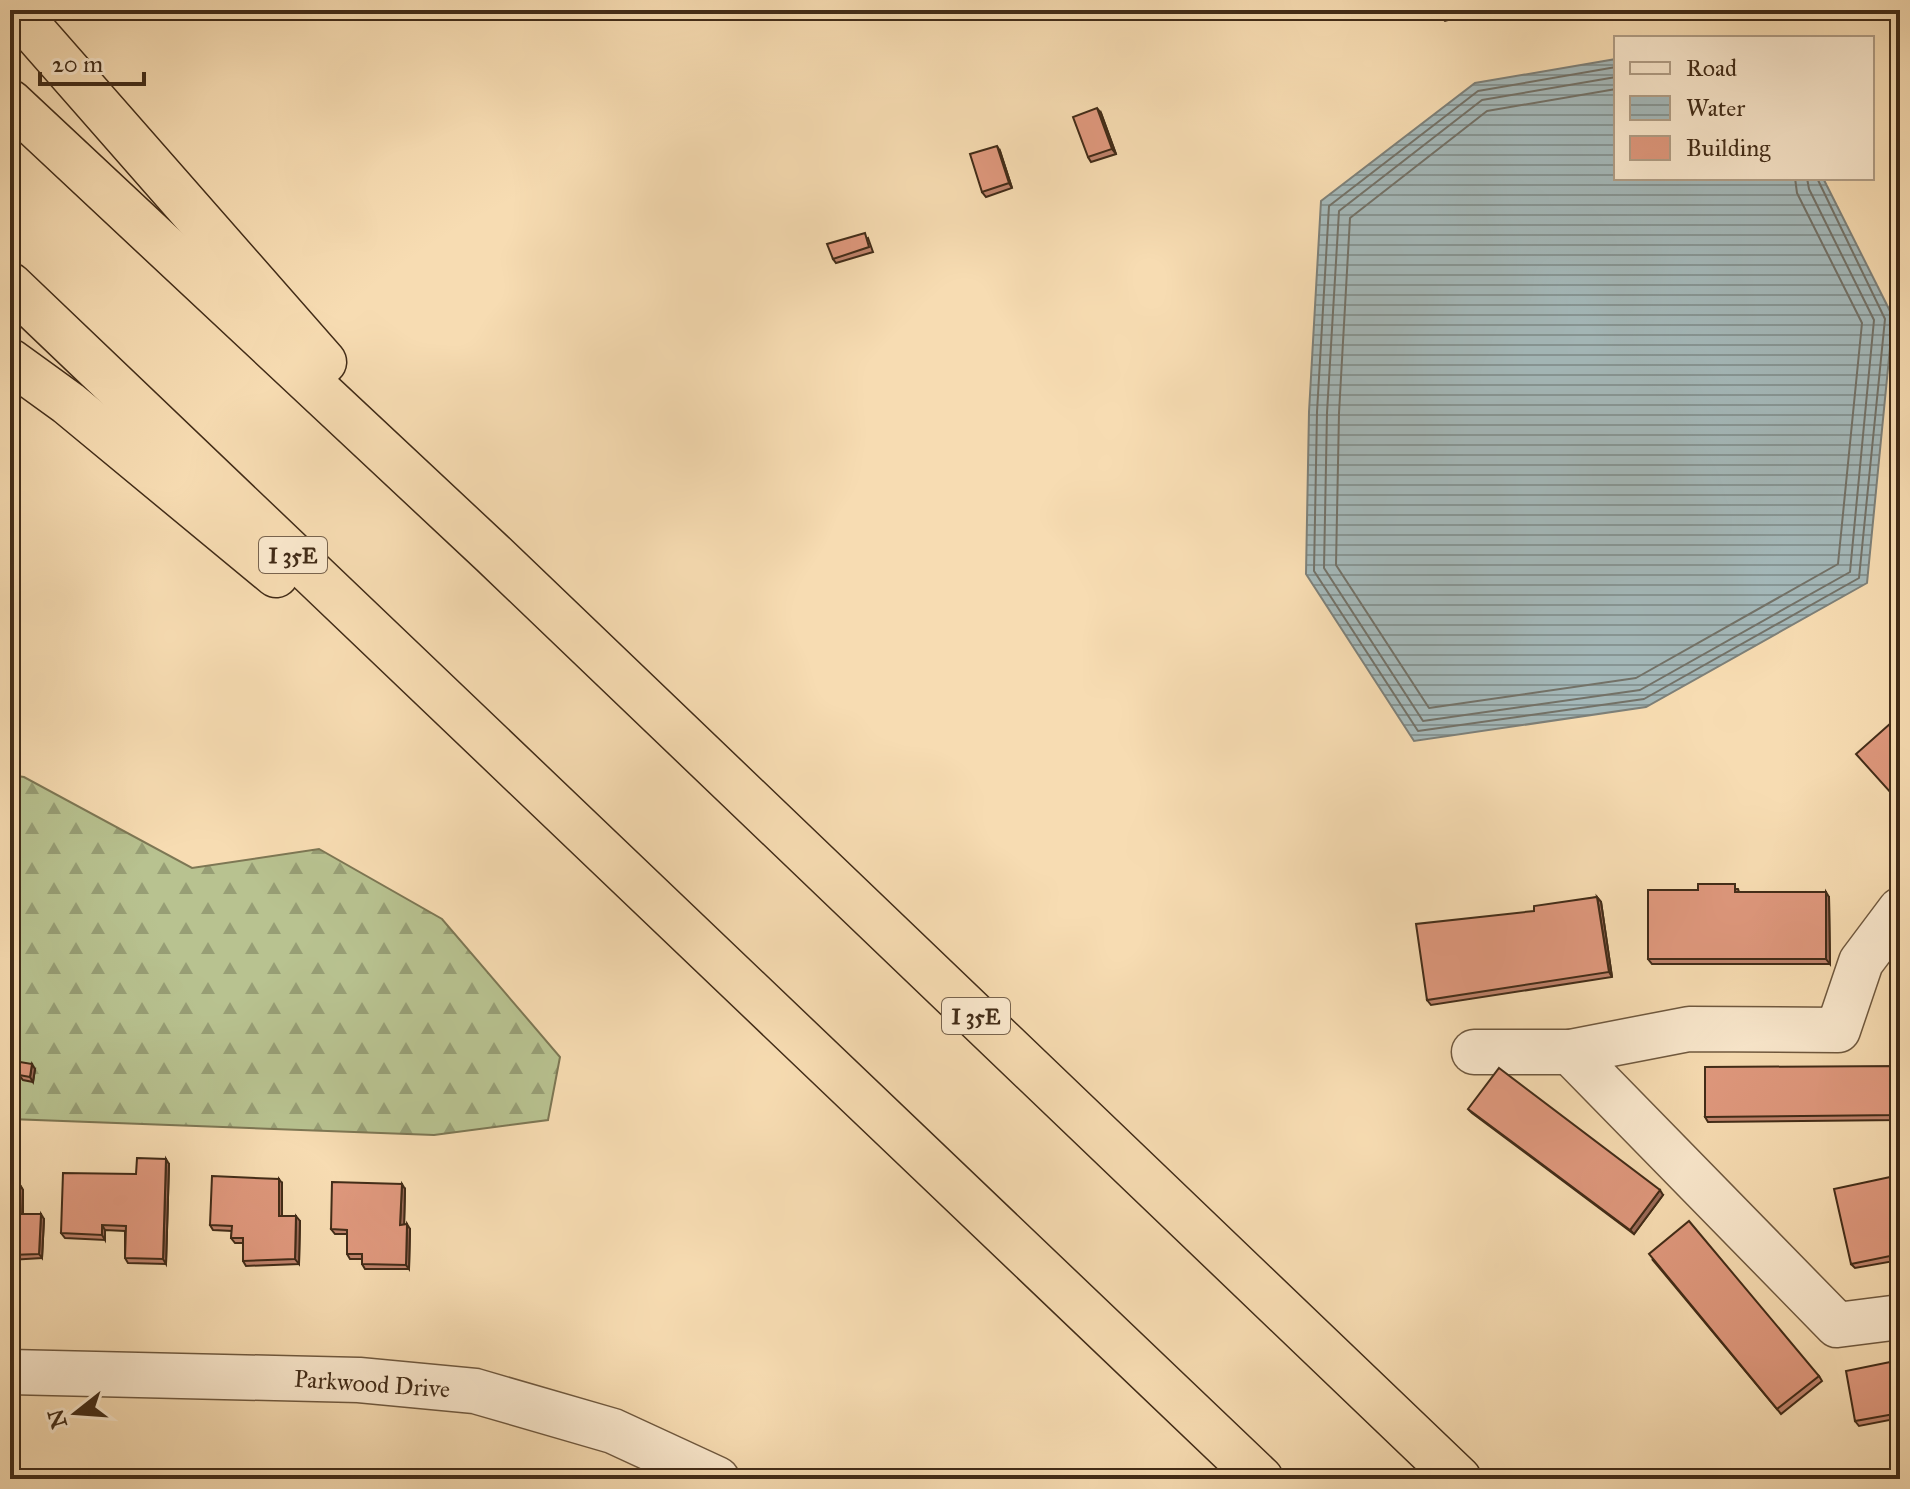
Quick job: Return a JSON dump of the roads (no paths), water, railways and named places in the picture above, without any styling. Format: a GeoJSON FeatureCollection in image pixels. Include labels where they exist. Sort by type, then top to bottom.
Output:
{"type":"FeatureCollection","features":[{"type":"Feature","properties":{"kind":"highway"},"geometry":{"type":"LineString","coordinates":[[15,10],[492,553]]}},
{"type":"Feature","properties":{"kind":"highway","name":"I 35E"},"geometry":{"type":"LineString","coordinates":[[10,102],[492,553],[1459,1479]]}},
{"type":"Feature","properties":{"kind":"highway","name":"I 35E"},"geometry":{"type":"LineString","coordinates":[[10,285],[1261,1479]]}},
{"type":"Feature","properties":{"kind":"highway"},"geometry":{"type":"LineString","coordinates":[[10,361],[68,403],[577,826]]}},
{"type":"Feature","properties":{"kind":"street"},"geometry":{"type":"LineString","coordinates":[[1474,1052],[1570,1052],[1689,1029],[1838,1030],[1861,962],[1900,910]]}},
{"type":"Feature","properties":{"kind":"street"},"geometry":{"type":"LineString","coordinates":[[1570,1052],[1837,1325],[1900,1317]]}},
{"type":"Feature","properties":{"kind":"street","name":"Parkwood Drive"},"geometry":{"type":"LineString","coordinates":[[10,1372],[359,1380],[475,1391],[613,1431],[717,1479]]}},
{"type":"Feature","properties":{"kind":"water"},"geometry":{"type":"Polygon","coordinates":[[[1614,59],[1614,180],[1824,180],[1893,317],[1867,583],[1646,707],[1414,741],[1306,574],[1309,412],[1321,201],[1475,83],[1614,59]]]}}]}
